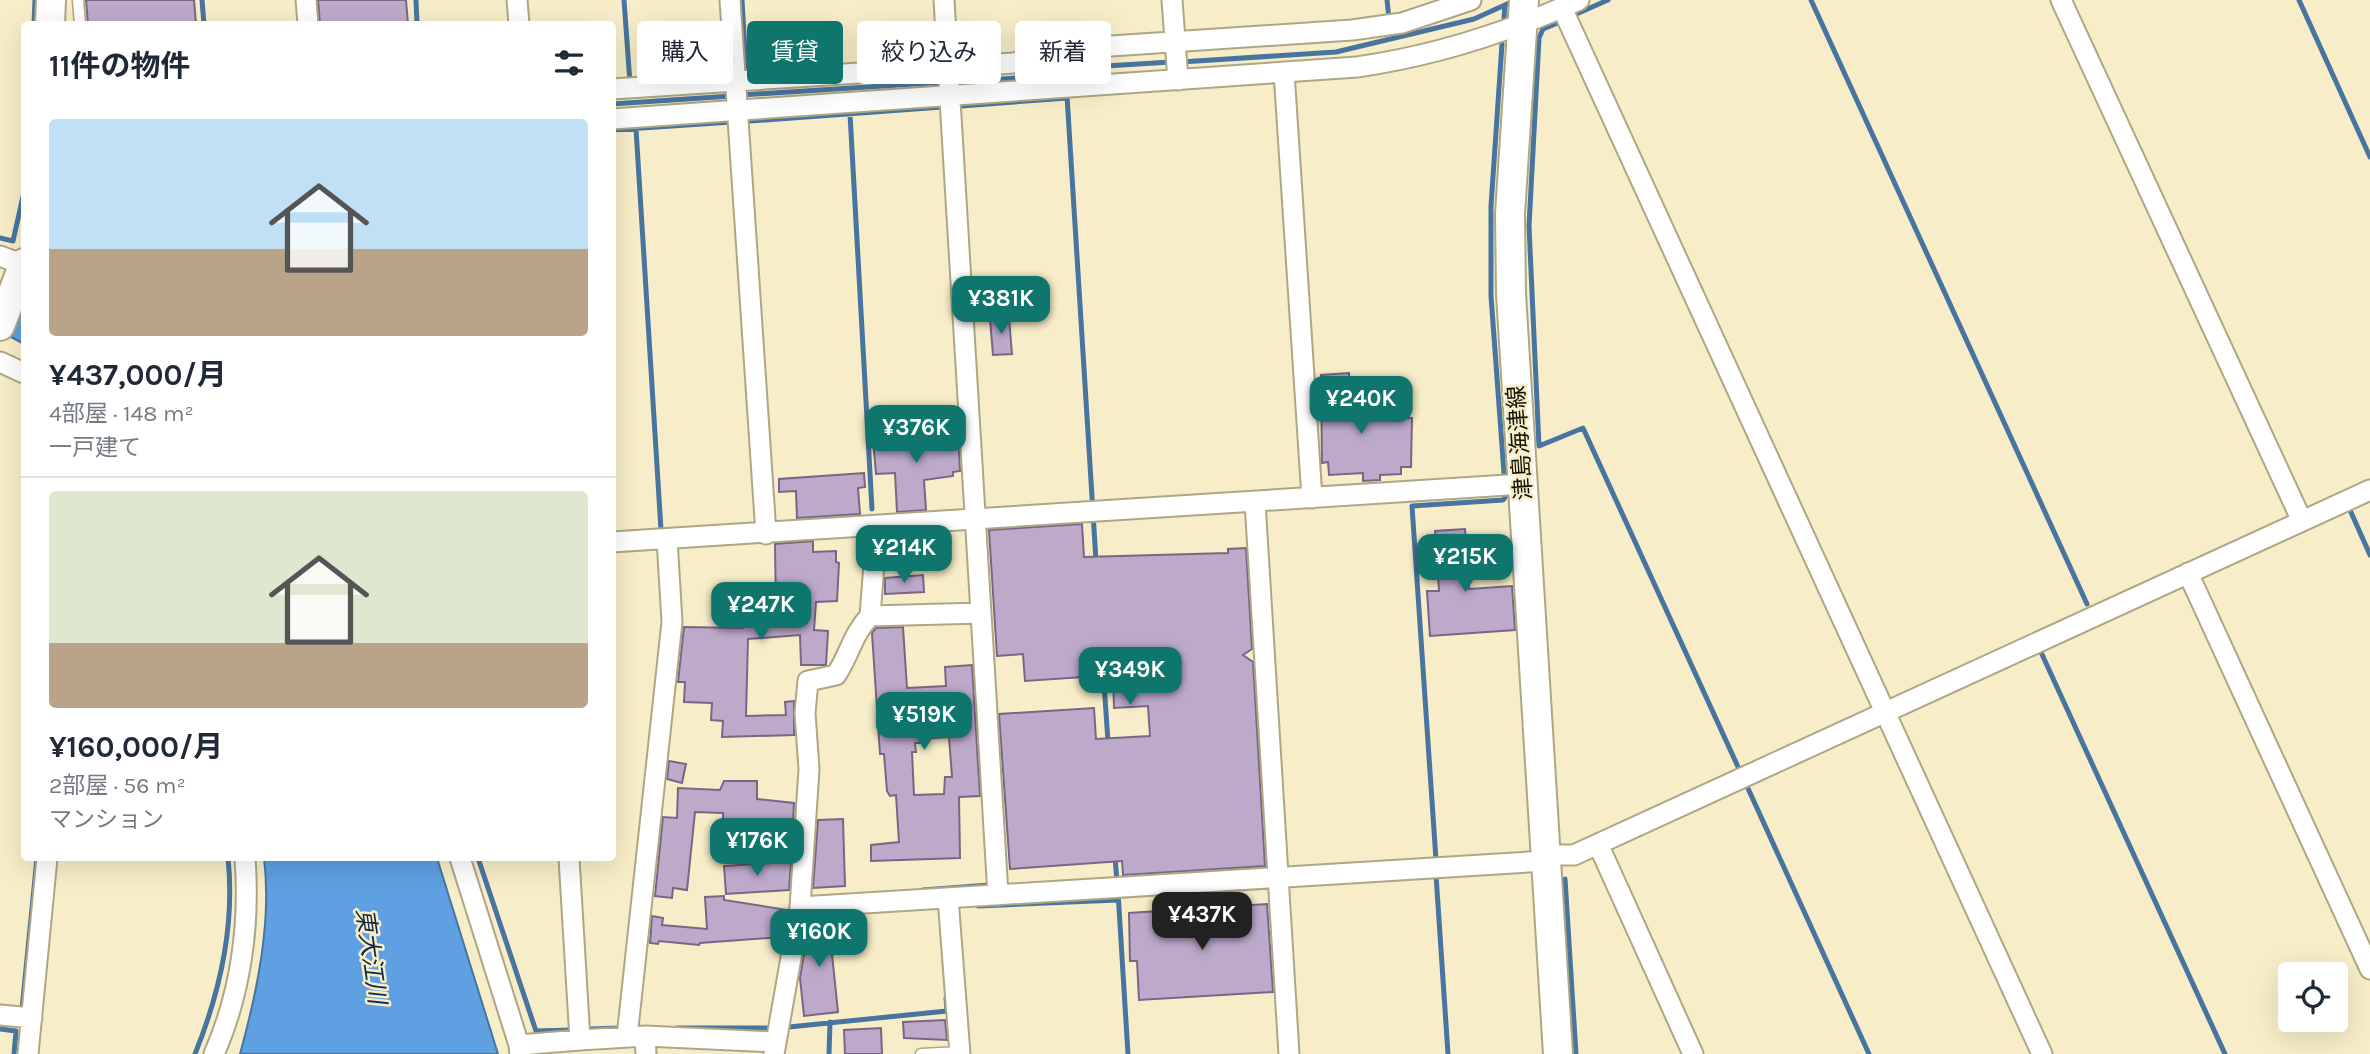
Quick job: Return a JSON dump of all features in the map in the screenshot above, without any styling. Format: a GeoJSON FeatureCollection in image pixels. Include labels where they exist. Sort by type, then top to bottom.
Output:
{"type":"FeatureCollection","features":[{"type":"Feature","properties":{"kind":"main road"},"geometry":{"type":"LineString","coordinates":[[50,21],[51,0]]}},
{"type":"Feature","properties":{"kind":"main road","name":"津島海津線"},"geometry":{"type":"LineString","coordinates":[[1522,13],[1510,214],[1511,294],[1558,1054]]}},
{"type":"Feature","properties":{"kind":"main road"},"geometry":{"type":"LineString","coordinates":[[0,326],[19,264]]}},
{"type":"Feature","properties":{"kind":"street"},"geometry":{"type":"LineString","coordinates":[[306,0],[308,21]]}},
{"type":"Feature","properties":{"kind":"street"},"geometry":{"type":"LineString","coordinates":[[517,0],[519,21]]}},
{"type":"Feature","properties":{"kind":"street"},"geometry":{"type":"LineString","coordinates":[[730,0],[766,534]]}},
{"type":"Feature","properties":{"kind":"street"},"geometry":{"type":"LineString","coordinates":[[944,0],[946,21]]}},
{"type":"Feature","properties":{"kind":"street"},"geometry":{"type":"LineString","coordinates":[[1172,0],[1177,76]]}},
{"type":"Feature","properties":{"kind":"street"},"geometry":{"type":"LineString","coordinates":[[1001,64],[1014,63],[1051,50],[1175,45],[1352,30],[1402,23],[1471,0]]}},
{"type":"Feature","properties":{"kind":"street"},"geometry":{"type":"LineString","coordinates":[[2062,0],[2302,521]]}},
{"type":"Feature","properties":{"kind":"street"},"geometry":{"type":"LineString","coordinates":[[616,89],[736,96],[950,93],[1177,76],[1284,72],[1397,62],[1522,13],[1571,4],[1885,712],[2042,1054]]}},
{"type":"Feature","properties":{"kind":"street"},"geometry":{"type":"LineString","coordinates":[[1284,72],[1312,498]]}},
{"type":"Feature","properties":{"kind":"street"},"geometry":{"type":"LineString","coordinates":[[616,118],[736,96],[857,81]]}},
{"type":"Feature","properties":{"kind":"street"},"geometry":{"type":"LineString","coordinates":[[950,84],[998,895]]}},
{"type":"Feature","properties":{"kind":"street"},"geometry":{"type":"LineString","coordinates":[[0,362],[21,372]]}},
{"type":"Feature","properties":{"kind":"street"},"geometry":{"type":"LineString","coordinates":[[616,542],[1523,484]]}},
{"type":"Feature","properties":{"kind":"street"},"geometry":{"type":"LineString","coordinates":[[800,907],[1278,877],[1574,855],[2370,490]]}},
{"type":"Feature","properties":{"kind":"street"},"geometry":{"type":"LineString","coordinates":[[1255,502],[1289,1054]]}},
{"type":"Feature","properties":{"kind":"street"},"geometry":{"type":"LineString","coordinates":[[870,617],[877,526]]}},
{"type":"Feature","properties":{"kind":"street"},"geometry":{"type":"LineString","coordinates":[[639,1042],[672,622],[667,539]]}},
{"type":"Feature","properties":{"kind":"street"},"geometry":{"type":"LineString","coordinates":[[2188,573],[2370,969]]}},
{"type":"Feature","properties":{"kind":"street"},"geometry":{"type":"LineString","coordinates":[[461,861],[520,1049],[580,1040],[775,1048],[800,907],[809,769],[805,713],[808,681],[836,675],[846,661],[855,631],[870,617],[981,612]]}},
{"type":"Feature","properties":{"kind":"street"},"geometry":{"type":"LineString","coordinates":[[1598,844],[1693,1054]]}},
{"type":"Feature","properties":{"kind":"street"},"geometry":{"type":"LineString","coordinates":[[28,1054],[47,861]]}},
{"type":"Feature","properties":{"kind":"street"},"geometry":{"type":"LineString","coordinates":[[214,1054],[228,1024],[241,962],[248,899],[245,861]]}},
{"type":"Feature","properties":{"kind":"street"},"geometry":{"type":"LineString","coordinates":[[569,861],[580,1040]]}},
{"type":"Feature","properties":{"kind":"street"},"geometry":{"type":"LineString","coordinates":[[948,898],[960,1053]]}},
{"type":"Feature","properties":{"kind":"street"},"geometry":{"type":"LineString","coordinates":[[0,1015],[32,1018]]}},
{"type":"Feature","properties":{"kind":"lane"},"geometry":{"type":"LineString","coordinates":[[78,0],[80,21]]}},
{"type":"Feature","properties":{"kind":"lane"},"geometry":{"type":"LineString","coordinates":[[921,1054],[960,1053]]}},
{"type":"Feature","properties":{"kind":"water"},"geometry":{"type":"Polygon","coordinates":[[[0,286],[21,295],[21,342],[0,331],[0,286]]]}},
{"type":"Feature","properties":{"kind":"water","name":"東大江川"},"geometry":{"type":"Polygon","coordinates":[[[264,861],[438,861],[498,1054],[240,1054],[261,957],[266,882],[264,861]]]}},
{"type":"Feature","properties":{"kind":"building"},"geometry":{"type":"Polygon","coordinates":[[[86,0],[194,0],[196,21],[88,21],[86,0]]]}},
{"type":"Feature","properties":{"kind":"building"},"geometry":{"type":"Polygon","coordinates":[[[318,0],[406,0],[408,21],[320,21],[318,0]]]}},
{"type":"Feature","properties":{"kind":"building"},"geometry":{"type":"Polygon","coordinates":[[[1009,318],[1012,354],[993,355],[990,319],[1009,318]]]}},
{"type":"Feature","properties":{"kind":"building"},"geometry":{"type":"Polygon","coordinates":[[[1349,373],[1351,418],[1412,418],[1411,467],[1401,467],[1401,474],[1380,475],[1380,480],[1363,481],[1363,473],[1329,475],[1328,462],[1322,463],[1321,375],[1349,373]]]}},
{"type":"Feature","properties":{"kind":"building"},"geometry":{"type":"Polygon","coordinates":[[[958,435],[960,471],[953,472],[953,476],[924,480],[926,510],[897,512],[895,473],[876,474],[873,439],[958,435]]]}},
{"type":"Feature","properties":{"kind":"building"},"geometry":{"type":"Polygon","coordinates":[[[864,473],[865,487],[858,488],[860,514],[797,518],[796,491],[779,492],[779,479],[864,473]]]}},
{"type":"Feature","properties":{"kind":"building"},"geometry":{"type":"Polygon","coordinates":[[[1082,524],[1084,557],[1228,553],[1228,549],[1246,548],[1252,649],[1243,655],[1253,662],[1265,866],[1123,875],[1122,861],[1010,869],[999,714],[1094,708],[1096,739],[1150,736],[1148,706],[1114,708],[1113,675],[1025,681],[1023,654],[997,656],[989,530],[1082,524]]]}},
{"type":"Feature","properties":{"kind":"building"},"geometry":{"type":"Polygon","coordinates":[[[1465,529],[1469,589],[1512,586],[1515,630],[1430,636],[1427,591],[1439,591],[1435,531],[1465,529]]]}},
{"type":"Feature","properties":{"kind":"building"},"geometry":{"type":"Polygon","coordinates":[[[813,541],[813,552],[836,551],[836,562],[839,563],[837,601],[816,602],[814,630],[828,631],[826,665],[801,665],[800,635],[748,639],[746,716],[786,715],[785,702],[794,701],[794,735],[722,737],[723,721],[711,720],[712,703],[684,702],[685,682],[678,682],[684,627],[743,628],[743,617],[771,617],[771,614],[776,614],[775,544],[813,541]]]}},
{"type":"Feature","properties":{"kind":"building"},"geometry":{"type":"Polygon","coordinates":[[[923,575],[924,592],[885,594],[885,578],[923,575]]]}},
{"type":"Feature","properties":{"kind":"building"},"geometry":{"type":"Polygon","coordinates":[[[903,627],[907,688],[946,686],[945,667],[972,665],[980,796],[959,797],[960,858],[871,861],[871,845],[899,842],[896,795],[890,796],[887,791],[884,754],[880,754],[872,633],[876,628],[903,627]],[[949,737],[921,739],[921,743],[915,743],[916,752],[912,752],[914,795],[944,794],[945,777],[952,777],[949,737]]]}},
{"type":"Feature","properties":{"kind":"building"},"geometry":{"type":"Polygon","coordinates":[[[669,761],[686,764],[682,783],[667,779],[669,761]]]}},
{"type":"Feature","properties":{"kind":"building"},"geometry":{"type":"Polygon","coordinates":[[[724,781],[757,781],[757,799],[794,803],[793,824],[723,820],[723,813],[695,812],[687,890],[673,888],[672,898],[655,896],[663,817],[677,818],[678,788],[720,790],[724,781]]]}},
{"type":"Feature","properties":{"kind":"building"},"geometry":{"type":"Polygon","coordinates":[[[843,819],[845,886],[813,888],[818,820],[843,819]]]}},
{"type":"Feature","properties":{"kind":"building"},"geometry":{"type":"Polygon","coordinates":[[[791,862],[789,890],[726,894],[724,866],[791,862]]]}},
{"type":"Feature","properties":{"kind":"building"},"geometry":{"type":"Polygon","coordinates":[[[724,896],[724,900],[787,910],[782,937],[699,945],[659,941],[658,944],[650,943],[652,916],[663,918],[662,925],[707,929],[705,897],[724,896]]]}},
{"type":"Feature","properties":{"kind":"building"},"geometry":{"type":"Polygon","coordinates":[[[1267,904],[1273,992],[1139,1000],[1137,961],[1130,961],[1129,913],[1267,904]]]}},
{"type":"Feature","properties":{"kind":"building"},"geometry":{"type":"Polygon","coordinates":[[[837,918],[832,954],[838,1012],[804,1016],[800,978],[810,919],[837,918]]]}},
{"type":"Feature","properties":{"kind":"building"},"geometry":{"type":"Polygon","coordinates":[[[945,1020],[947,1040],[904,1038],[903,1022],[945,1020]]]}},
{"type":"Feature","properties":{"kind":"building"},"geometry":{"type":"Polygon","coordinates":[[[881,1028],[882,1054],[845,1054],[844,1030],[881,1028]]]}},
{"type":"Feature","properties":{"kind":"waterway"},"geometry":{"type":"LineString","coordinates":[[34,21],[35,0]]}},
{"type":"Feature","properties":{"kind":"waterway"},"geometry":{"type":"LineString","coordinates":[[202,0],[204,21]]}},
{"type":"Feature","properties":{"kind":"waterway"},"geometry":{"type":"LineString","coordinates":[[416,0],[417,21]]}},
{"type":"Feature","properties":{"kind":"waterway"},"geometry":{"type":"LineString","coordinates":[[624,0],[630,83]]}},
{"type":"Feature","properties":{"kind":"waterway"},"geometry":{"type":"LineString","coordinates":[[742,0],[746,70]]}},
{"type":"Feature","properties":{"kind":"waterway"},"geometry":{"type":"LineString","coordinates":[[1387,0],[1389,19]]}},
{"type":"Feature","properties":{"kind":"waterway"},"geometry":{"type":"LineString","coordinates":[[1181,62],[1336,52],[1474,19],[1516,0]]}},
{"type":"Feature","properties":{"kind":"waterway"},"geometry":{"type":"LineString","coordinates":[[1574,15],[1608,0]]}},
{"type":"Feature","properties":{"kind":"waterway"},"geometry":{"type":"LineString","coordinates":[[1811,0],[2087,604]]}},
{"type":"Feature","properties":{"kind":"waterway"},"geometry":{"type":"LineString","coordinates":[[2299,0],[2370,157]]}},
{"type":"Feature","properties":{"kind":"waterway"},"geometry":{"type":"LineString","coordinates":[[1504,18],[1505,5]]}},
{"type":"Feature","properties":{"kind":"waterway"},"geometry":{"type":"LineString","coordinates":[[1560,22],[1543,29],[1539,38],[1529,226],[1539,446],[1583,428],[1739,769]]}},
{"type":"Feature","properties":{"kind":"waterway"},"geometry":{"type":"LineString","coordinates":[[1502,44],[1491,206],[1491,296],[1504,473]]}},
{"type":"Feature","properties":{"kind":"waterway"},"geometry":{"type":"LineString","coordinates":[[1001,79],[1057,69],[1171,62]]}},
{"type":"Feature","properties":{"kind":"waterway"},"geometry":{"type":"LineString","coordinates":[[741,95],[914,84]]}},
{"type":"Feature","properties":{"kind":"waterway"},"geometry":{"type":"LineString","coordinates":[[616,104],[732,96]]}},
{"type":"Feature","properties":{"kind":"waterway"},"geometry":{"type":"LineString","coordinates":[[1067,96],[1096,561]]}},
{"type":"Feature","properties":{"kind":"waterway"},"geometry":{"type":"LineString","coordinates":[[961,106],[1067,98]]}},
{"type":"Feature","properties":{"kind":"waterway"},"geometry":{"type":"LineString","coordinates":[[750,121],[942,107]]}},
{"type":"Feature","properties":{"kind":"waterway"},"geometry":{"type":"LineString","coordinates":[[850,114],[872,509]]}},
{"type":"Feature","properties":{"kind":"waterway"},"geometry":{"type":"LineString","coordinates":[[616,130],[732,122]]}},
{"type":"Feature","properties":{"kind":"waterway"},"geometry":{"type":"LineString","coordinates":[[636,129],[661,530]]}},
{"type":"Feature","properties":{"kind":"waterway"},"geometry":{"type":"LineString","coordinates":[[0,238],[13,241],[21,205]]}},
{"type":"Feature","properties":{"kind":"waterway"},"geometry":{"type":"LineString","coordinates":[[1436,860],[1412,506],[1503,500],[1506,496]]}},
{"type":"Feature","properties":{"kind":"waterway"},"geometry":{"type":"LineString","coordinates":[[2350,510],[2370,555]]}},
{"type":"Feature","properties":{"kind":"waterway"},"geometry":{"type":"LineString","coordinates":[[2040,650],[2225,1054]]}},
{"type":"Feature","properties":{"kind":"waterway"},"geometry":{"type":"LineString","coordinates":[[1103,668],[1108,742]]}},
{"type":"Feature","properties":{"kind":"waterway"},"geometry":{"type":"LineString","coordinates":[[1746,784],[1869,1054]]}},
{"type":"Feature","properties":{"kind":"waterway"},"geometry":{"type":"LineString","coordinates":[[1115,857],[1117,882]]}},
{"type":"Feature","properties":{"kind":"waterway"},"geometry":{"type":"LineString","coordinates":[[22,1009],[37,861]]}},
{"type":"Feature","properties":{"kind":"waterway"},"geometry":{"type":"LineString","coordinates":[[195,1054],[212,1007],[223,958],[229,908],[228,861]]}},
{"type":"Feature","properties":{"kind":"waterway"},"geometry":{"type":"LineString","coordinates":[[479,861],[536,1031],[572,1030]]}},
{"type":"Feature","properties":{"kind":"waterway"},"geometry":{"type":"LineString","coordinates":[[1436,875],[1448,1054]]}},
{"type":"Feature","properties":{"kind":"waterway"},"geometry":{"type":"LineString","coordinates":[[1565,879],[1576,1054]]}},
{"type":"Feature","properties":{"kind":"waterway"},"geometry":{"type":"LineString","coordinates":[[923,890],[990,885],[990,881]]}},
{"type":"Feature","properties":{"kind":"waterway"},"geometry":{"type":"LineString","coordinates":[[1118,892],[1128,1054]]}},
{"type":"Feature","properties":{"kind":"waterway"},"geometry":{"type":"LineString","coordinates":[[978,906],[1118,900]]}},
{"type":"Feature","properties":{"kind":"waterway"},"geometry":{"type":"LineString","coordinates":[[789,1027],[947,1011],[946,998]]}},
{"type":"Feature","properties":{"kind":"waterway"},"geometry":{"type":"LineString","coordinates":[[829,1054],[830,1022]]}},
{"type":"Feature","properties":{"kind":"waterway"},"geometry":{"type":"LineString","coordinates":[[590,1029],[621,1028]]}},
{"type":"Feature","properties":{"kind":"waterway"},"geometry":{"type":"LineString","coordinates":[[677,1028],[771,1028]]}},
{"type":"Feature","properties":{"kind":"waterway"},"geometry":{"type":"LineString","coordinates":[[0,1029],[16,1031],[14,1054]]}}]}
